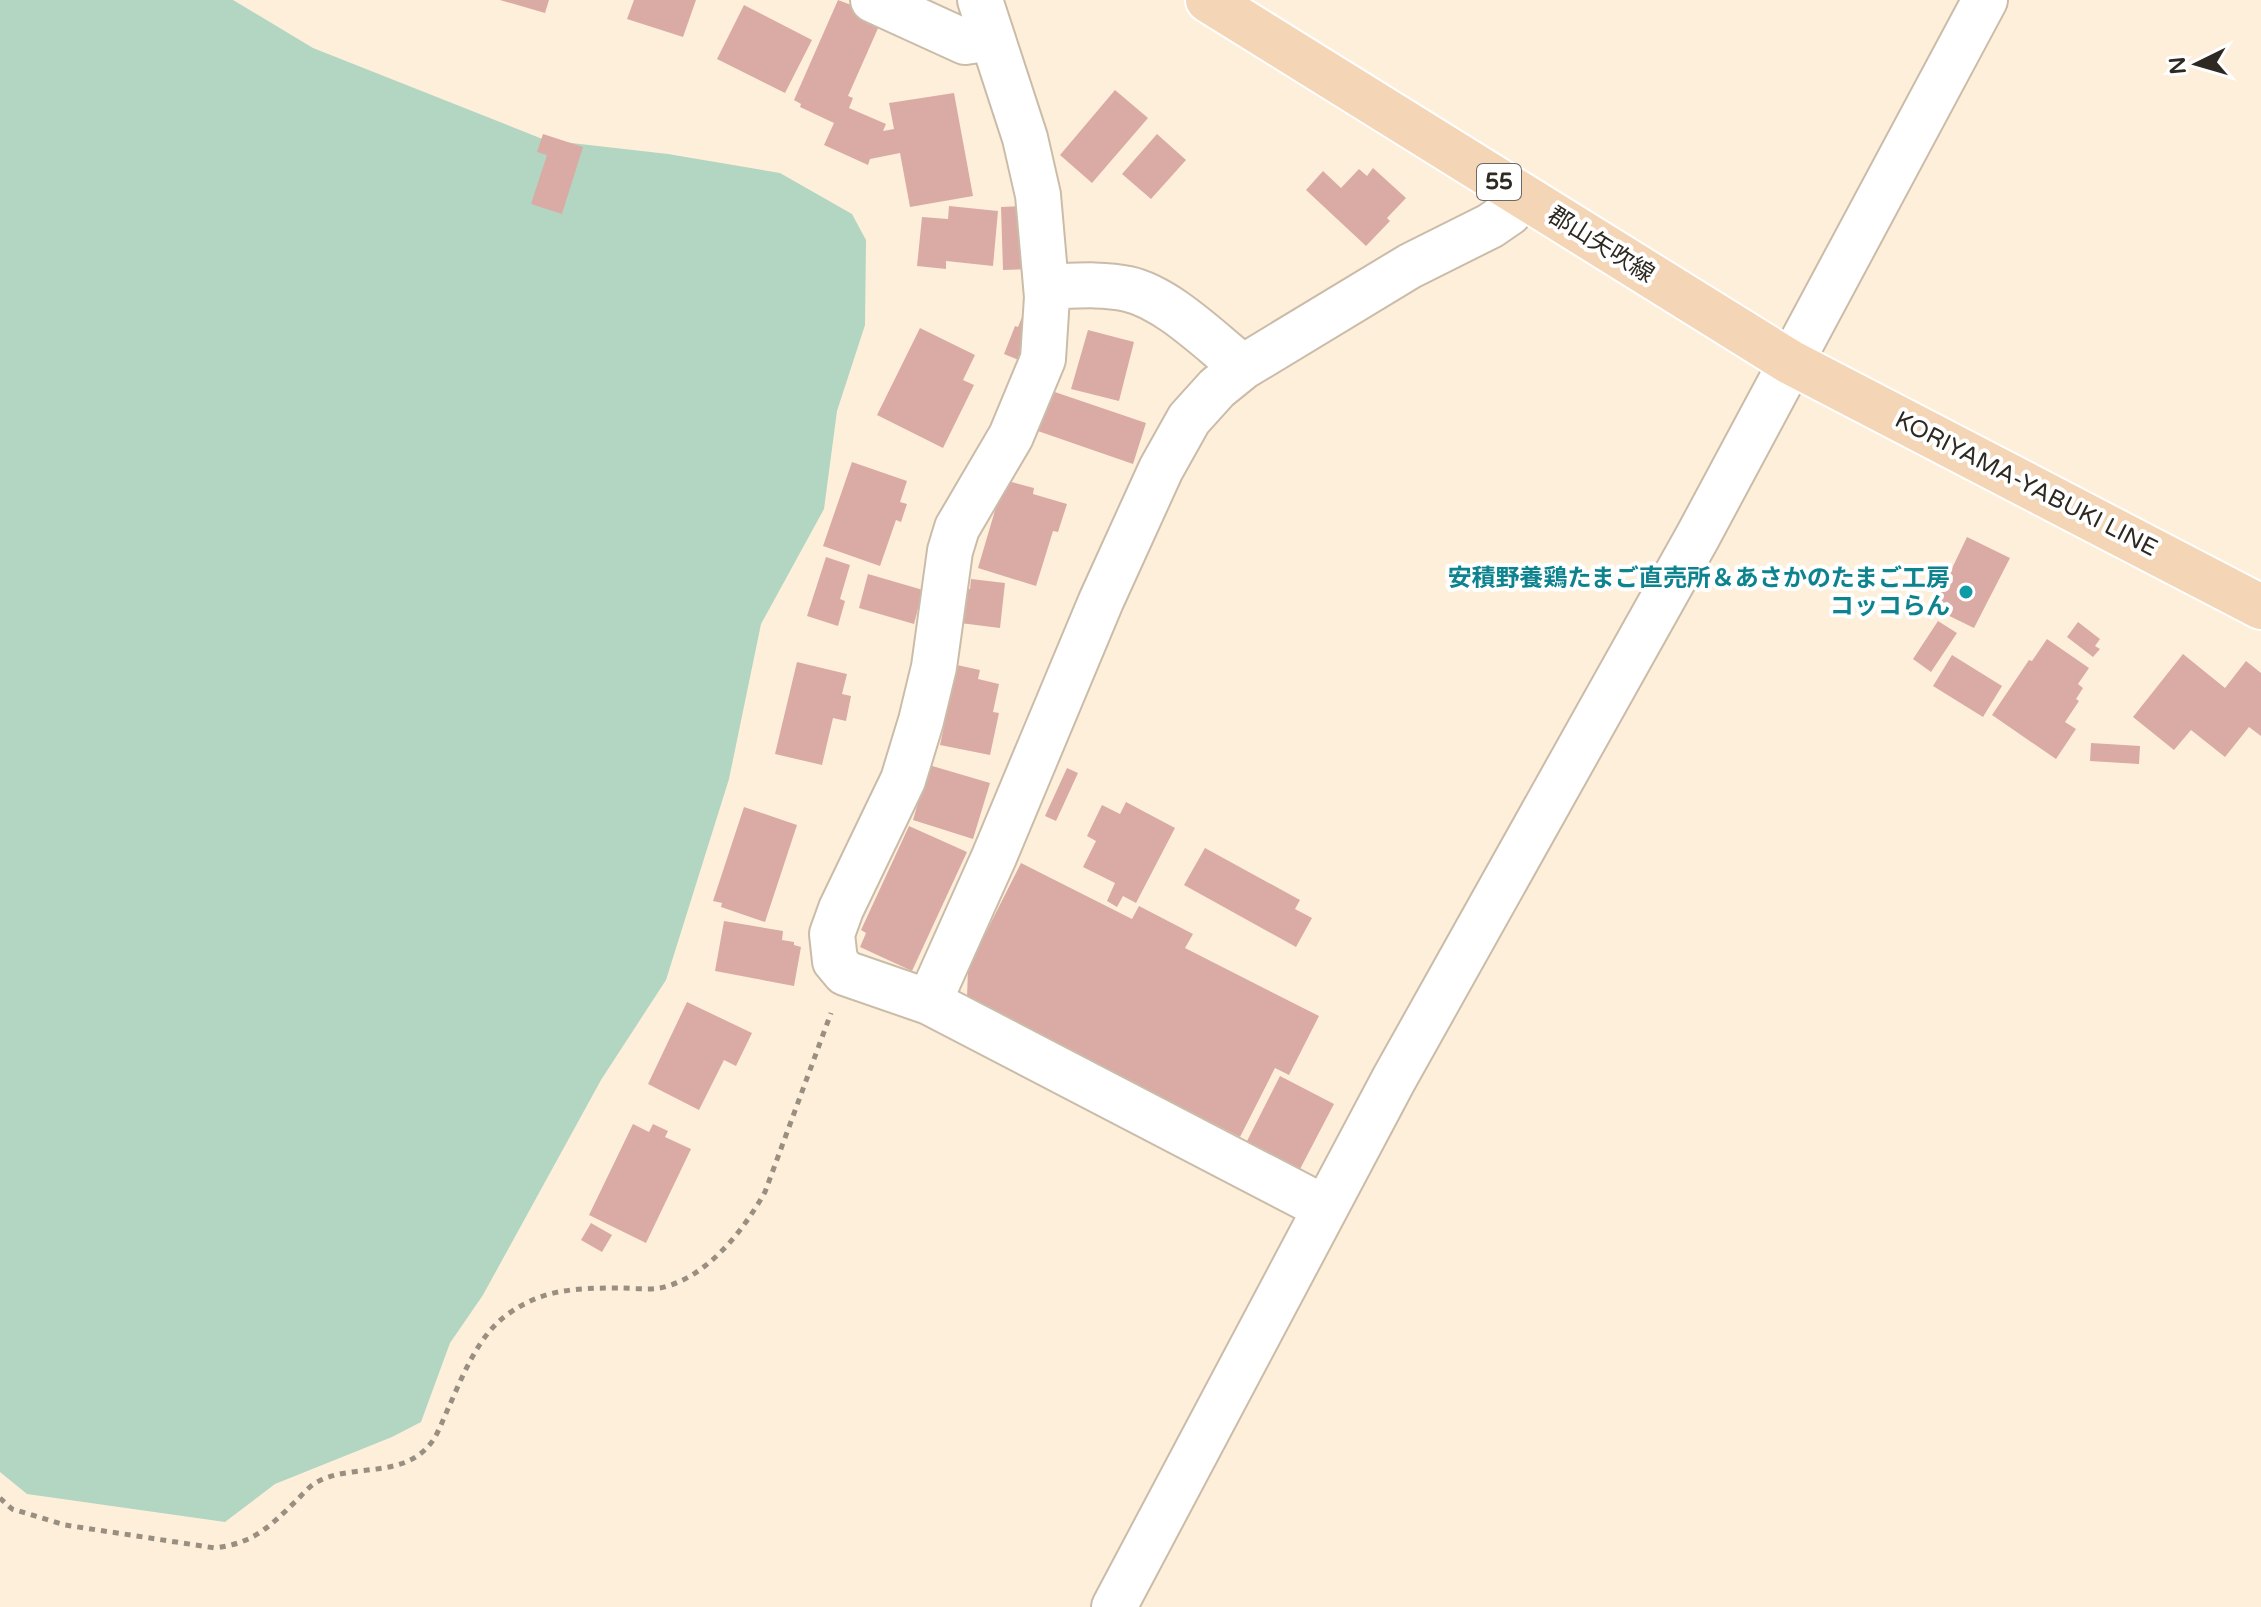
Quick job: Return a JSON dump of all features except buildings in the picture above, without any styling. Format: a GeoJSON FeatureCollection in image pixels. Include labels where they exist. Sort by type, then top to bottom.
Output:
{"type":"FeatureCollection","features":[{"type":"Feature","properties":{"kind":"main road","name":"郡山矢吹線"},"geometry":{"type":"LineString","coordinates":[[1208,0],[1790,362]]}},
{"type":"Feature","properties":{"kind":"main road","name":"KORIYAMA-YABUKI LINE"},"geometry":{"type":"LineString","coordinates":[[1790,362],[2261,607]]}},
{"type":"Feature","properties":{"kind":"street"},"geometry":{"type":"LineString","coordinates":[[873,0],[965,42],[986,19],[1033,167],[1042,223],[1046,287],[1043,359],[1011,436],[957,528],[950,551],[934,667],[903,780],[841,909],[832,934],[835,961],[845,973],[929,1002],[1325,1208]]}},
{"type":"Feature","properties":{"kind":"street"},"geometry":{"type":"LineString","coordinates":[[1114,1607],[1394,1079],[1698,536],[1985,0]]}},
{"type":"Feature","properties":{"kind":"street"},"geometry":{"type":"LineString","coordinates":[[929,1002],[994,857],[1101,601],[1161,469],[1189,419],[1217,388],[1243,367],[1410,266],[1490,226],[1509,213],[1523,197]]}},
{"type":"Feature","properties":{"kind":"street"},"geometry":{"type":"LineString","coordinates":[[1046,287],[1092,285],[1129,289],[1152,298],[1243,367]]}},
{"type":"Feature","properties":{"kind":"path"},"geometry":{"type":"LineString","coordinates":[[0,1498],[12,1509],[65,1525],[215,1548],[236,1546],[263,1532],[316,1482],[331,1476],[406,1464],[430,1444],[474,1355],[507,1315],[563,1289],[660,1288],[703,1267],[736,1234],[750,1218],[765,1192],[845,973]]}},
{"type":"Feature","properties":{"kind":"green space"},"geometry":{"type":"Polygon","coordinates":[[[0,0],[233,0],[313,48],[545,140],[668,154],[780,173],[852,214],[866,240],[865,325],[837,411],[824,509],[761,624],[729,779],[666,980],[601,1080],[483,1295],[450,1343],[421,1422],[392,1437],[275,1484],[225,1522],[27,1494],[0,1472],[0,0]]]}},
{"type":"Feature","properties":{"kind":"place","name":"安積野養鶏たまご直売所＆あさかのたまご工房 コッコらん"},"geometry":{"type":"Point","coordinates":[1966,592]}}]}
